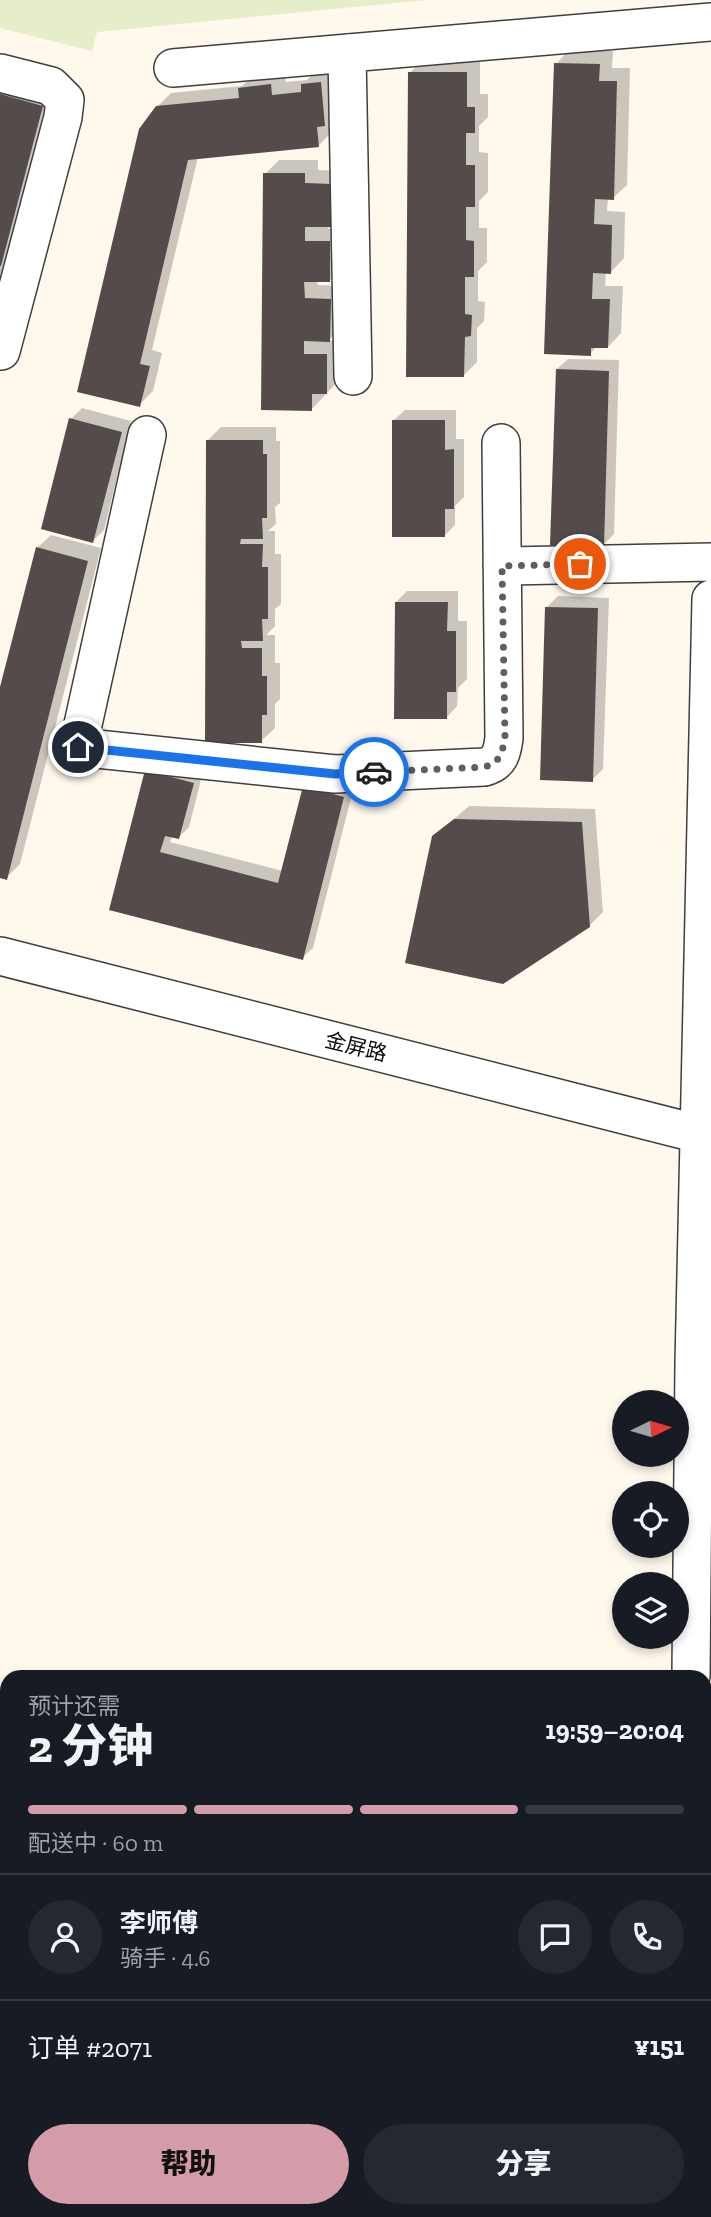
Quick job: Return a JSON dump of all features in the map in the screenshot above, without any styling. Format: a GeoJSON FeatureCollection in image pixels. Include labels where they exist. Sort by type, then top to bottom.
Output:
{"type":"FeatureCollection","features":[{"type":"Feature","properties":{"kind":"street"},"geometry":{"type":"LineString","coordinates":[[173,68],[711,22]]}},
{"type":"Feature","properties":{"kind":"street"},"geometry":{"type":"LineString","coordinates":[[347,53],[353,376]]}},
{"type":"Feature","properties":{"kind":"street"},"geometry":{"type":"LineString","coordinates":[[0,72],[51,86],[65,100],[63,117],[1,351]]}},
{"type":"Feature","properties":{"kind":"street"},"geometry":{"type":"LineString","coordinates":[[147,435],[78,747],[335,774],[484,767],[494,765],[502,754],[505,738],[501,443]]}},
{"type":"Feature","properties":{"kind":"street"},"geometry":{"type":"LineString","coordinates":[[502,566],[711,562]]}},
{"type":"Feature","properties":{"kind":"street"},"geometry":{"type":"LineString","coordinates":[[691,1670],[694,1351],[705,1136],[711,599]]}},
{"type":"Feature","properties":{"kind":"street","name":"金屏路"},"geometry":{"type":"LineString","coordinates":[[0,956],[705,1136]]}},
{"type":"Feature","properties":{"kind":"green space"},"geometry":{"type":"Polygon","coordinates":[[[0,0],[426,0],[97,32],[92,51],[0,28],[0,0]]]}},
{"type":"Feature","properties":{"kind":"building"},"geometry":{"type":"Polygon","coordinates":[[[554,63],[600,64],[599,81],[617,81],[614,200],[595,199],[594,224],[612,225],[611,274],[593,273],[592,299],[610,299],[608,348],[591,348],[591,356],[544,354],[554,63]]]}},
{"type":"Feature","properties":{"kind":"building"},"geometry":{"type":"Polygon","coordinates":[[[408,72],[467,72],[467,107],[475,107],[475,133],[466,133],[466,165],[475,165],[475,207],[466,207],[466,240],[474,241],[474,277],[465,277],[465,314],[472,315],[471,336],[465,337],[464,377],[406,377],[408,72]]]}},
{"type":"Feature","properties":{"kind":"building"},"geometry":{"type":"Polygon","coordinates":[[[321,82],[325,126],[317,127],[319,147],[188,160],[140,364],[150,366],[140,407],[77,392],[139,129],[156,106],[239,98],[238,88],[271,84],[272,95],[301,92],[301,84],[321,82]]]}},
{"type":"Feature","properties":{"kind":"building"},"geometry":{"type":"Polygon","coordinates":[[[0,94],[43,106],[1,266],[0,266],[0,94]]]}},
{"type":"Feature","properties":{"kind":"building"},"geometry":{"type":"Polygon","coordinates":[[[263,173],[305,173],[305,183],[332,184],[331,227],[305,227],[305,241],[330,241],[330,282],[304,282],[305,298],[331,299],[330,342],[304,341],[304,354],[327,354],[327,394],[312,394],[312,411],[261,410],[263,173]]]}},
{"type":"Feature","properties":{"kind":"building"},"geometry":{"type":"Polygon","coordinates":[[[556,369],[609,371],[604,547],[550,545],[556,369]]]}},
{"type":"Feature","properties":{"kind":"building"},"geometry":{"type":"Polygon","coordinates":[[[69,418],[122,432],[93,543],[41,529],[69,418]]]}},
{"type":"Feature","properties":{"kind":"building"},"geometry":{"type":"Polygon","coordinates":[[[392,420],[445,420],[445,450],[454,449],[454,509],[445,509],[445,537],[392,537],[392,420]]]}},
{"type":"Feature","properties":{"kind":"building"},"geometry":{"type":"Polygon","coordinates":[[[206,440],[263,440],[263,454],[267,454],[267,518],[262,518],[263,539],[241,539],[240,544],[263,544],[262,567],[268,567],[268,619],[262,619],[263,641],[241,641],[242,648],[262,648],[262,676],[267,676],[267,715],[262,715],[262,743],[205,743],[206,440]]]}},
{"type":"Feature","properties":{"kind":"building"},"geometry":{"type":"Polygon","coordinates":[[[36,547],[88,561],[7,880],[0,878],[0,687],[36,547]]]}},
{"type":"Feature","properties":{"kind":"building"},"geometry":{"type":"Polygon","coordinates":[[[395,602],[448,602],[447,631],[456,631],[456,692],[447,692],[447,719],[394,719],[395,602]]]}},
{"type":"Feature","properties":{"kind":"building"},"geometry":{"type":"Polygon","coordinates":[[[545,607],[598,608],[593,782],[540,780],[545,607]]]}},
{"type":"Feature","properties":{"kind":"building"},"geometry":{"type":"Polygon","coordinates":[[[145,770],[194,783],[179,839],[165,836],[160,852],[278,883],[303,786],[344,797],[303,960],[109,910],[145,770]]]}},
{"type":"Feature","properties":{"kind":"building"},"geometry":{"type":"Polygon","coordinates":[[[454,819],[582,822],[590,927],[503,984],[405,963],[432,836],[454,819]]]}},
{"type":"Feature","properties":{"kind":"way so far"},"geometry":{"type":"LineString","coordinates":[[374,772],[494,765],[502,754],[505,738],[502,566],[580,564]]}},
{"type":"Feature","properties":{"kind":"route"},"geometry":{"type":"LineString","coordinates":[[78,747],[335,774],[374,772]]}}]}
